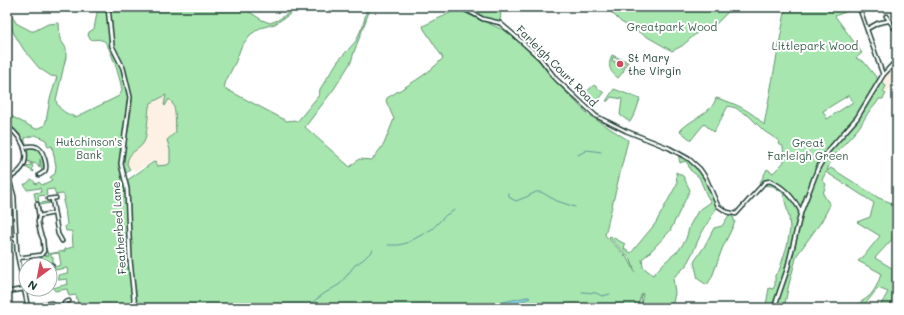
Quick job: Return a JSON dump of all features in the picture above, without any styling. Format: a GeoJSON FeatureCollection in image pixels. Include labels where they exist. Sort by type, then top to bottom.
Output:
{"type":"FeatureCollection","features":[{"type":"Feature","properties":{"kind":"street","name":"Featherbed Lane"},"geometry":{"type":"LineString","coordinates":[[108,7],[112,46],[123,68],[130,97],[121,164],[127,189],[130,260],[135,308]]}},
{"type":"Feature","properties":{"kind":"street","name":"Farleigh Court Road"},"geometry":{"type":"LineString","coordinates":[[461,7],[483,19],[500,23],[514,34],[540,58],[556,79],[596,116],[626,131],[669,148],[689,159],[700,169],[706,178],[718,206],[722,209],[736,214],[765,182],[770,180],[792,197],[801,212]]}},
{"type":"Feature","properties":{"kind":"street"},"geometry":{"type":"LineString","coordinates":[[859,7],[883,75]]}},
{"type":"Feature","properties":{"kind":"street"},"geometry":{"type":"LineString","coordinates":[[886,16],[894,28]]}},
{"type":"Feature","properties":{"kind":"street"},"geometry":{"type":"LineString","coordinates":[[866,28],[888,20]]}},
{"type":"Feature","properties":{"kind":"street"},"geometry":{"type":"LineString","coordinates":[[774,308],[788,269],[803,205],[823,159],[857,118],[883,75],[897,60]]}},
{"type":"Feature","properties":{"kind":"street"},"geometry":{"type":"LineString","coordinates":[[7,126],[18,136],[24,147],[26,157],[24,164],[17,173],[9,178]]}},
{"type":"Feature","properties":{"kind":"street"},"geometry":{"type":"LineString","coordinates":[[24,147],[35,146],[42,151],[46,168],[44,172],[39,175]]}},
{"type":"Feature","properties":{"kind":"street"},"geometry":{"type":"LineString","coordinates":[[7,172],[14,198],[18,258]]}},
{"type":"Feature","properties":{"kind":"street"},"geometry":{"type":"LineString","coordinates":[[52,199],[58,234],[62,241]]}},
{"type":"Feature","properties":{"kind":"street"},"geometry":{"type":"LineString","coordinates":[[24,257],[42,254],[44,251],[36,204]]}},
{"type":"Feature","properties":{"kind":"street"},"geometry":{"type":"LineString","coordinates":[[798,206],[803,205]]}},
{"type":"Feature","properties":{"kind":"street"},"geometry":{"type":"LineString","coordinates":[[39,216],[54,213]]}},
{"type":"Feature","properties":{"kind":"street"},"geometry":{"type":"LineString","coordinates":[[7,239],[16,238]]}},
{"type":"Feature","properties":{"kind":"street"},"geometry":{"type":"LineString","coordinates":[[7,292],[18,290]]}},
{"type":"Feature","properties":{"kind":"street"},"geometry":{"type":"LineString","coordinates":[[26,297],[28,308]]}},
{"type":"Feature","properties":{"kind":"street"},"geometry":{"type":"LineString","coordinates":[[44,304],[52,303],[54,308],[64,307],[64,302],[69,301]]}},
{"type":"Feature","properties":{"kind":"shaded area"},"geometry":{"type":"Polygon","coordinates":[[[897,62],[897,86],[895,89],[892,86],[886,94],[883,92],[886,86],[882,81],[897,62]]]}},
{"type":"Feature","properties":{"kind":"shaded area"},"geometry":{"type":"Polygon","coordinates":[[[167,95],[166,104],[169,99],[172,101],[175,108],[176,132],[170,150],[170,163],[167,165],[157,166],[154,160],[135,172],[133,168],[130,170],[127,161],[131,153],[142,145],[145,139],[149,107],[151,103],[167,95]]]}},
{"type":"Feature","properties":{"kind":"green space","name":"Hutchinson's Bank"},"geometry":{"type":"Polygon","coordinates":[[[7,7],[9,7],[16,23],[31,31],[48,24],[59,23],[60,39],[66,48],[66,57],[56,100],[58,106],[63,111],[76,117],[119,96],[122,91],[115,65],[106,44],[101,40],[92,40],[88,36],[89,32],[94,29],[98,7],[242,7],[262,20],[270,23],[278,20],[297,7],[301,7],[275,24],[260,28],[250,35],[241,47],[224,88],[287,121],[294,120],[297,122],[319,95],[320,89],[338,61],[356,41],[363,25],[367,9],[369,9],[351,62],[334,89],[305,127],[350,167],[359,159],[372,160],[384,144],[394,119],[386,101],[387,98],[424,75],[443,58],[423,26],[452,12],[457,7],[463,12],[508,32],[541,63],[552,78],[589,115],[628,140],[605,235],[629,260],[635,272],[631,260],[609,237],[610,236],[625,244],[624,249],[631,253],[655,224],[677,184],[676,172],[683,176],[690,190],[670,231],[642,259],[643,267],[653,275],[679,250],[686,239],[690,225],[698,211],[711,202],[699,177],[690,170],[685,161],[680,163],[678,153],[698,170],[707,183],[717,207],[700,236],[685,267],[673,278],[675,293],[672,308],[640,308],[642,293],[637,308],[138,308],[131,260],[130,216],[127,181],[155,161],[157,166],[167,165],[170,163],[170,150],[167,140],[176,132],[172,102],[169,99],[165,106],[164,105],[166,95],[151,103],[149,107],[147,131],[144,142],[129,156],[127,164],[130,170],[126,173],[123,163],[132,105],[132,97],[129,97],[120,162],[126,187],[134,308],[79,308],[76,295],[69,296],[67,289],[58,290],[58,287],[68,284],[67,279],[59,280],[58,275],[68,273],[67,268],[58,270],[58,266],[61,265],[59,253],[51,254],[53,257],[40,256],[49,255],[47,254],[46,248],[48,254],[65,251],[65,249],[73,247],[72,232],[66,231],[65,226],[67,225],[63,201],[65,200],[64,195],[56,195],[54,189],[46,190],[47,195],[38,196],[39,203],[51,203],[39,205],[38,202],[36,202],[34,193],[41,192],[40,188],[27,190],[24,184],[32,179],[36,184],[39,182],[42,185],[52,180],[50,177],[55,174],[56,166],[52,146],[48,147],[46,140],[35,135],[25,138],[25,145],[17,133],[7,125],[7,114],[36,129],[44,126],[57,77],[51,76],[39,68],[24,50],[13,32],[11,23],[7,17],[7,7]]]}},
{"type":"Feature","properties":{"kind":"green space"},"geometry":{"type":"Polygon","coordinates":[[[476,7],[501,7],[500,26],[476,16],[476,7]]]}},
{"type":"Feature","properties":{"kind":"green space","name":"Greatpark Wood"},"geometry":{"type":"Polygon","coordinates":[[[606,7],[733,7],[716,24],[698,32],[682,46],[672,51],[621,22],[606,7]]]}},
{"type":"Feature","properties":{"kind":"green space"},"geometry":{"type":"Polygon","coordinates":[[[786,7],[828,7],[832,11],[843,7],[853,9],[835,16],[862,53],[856,58],[864,62],[876,77],[886,86],[883,92],[886,94],[883,99],[879,99],[858,129],[835,154],[827,171],[831,168],[879,198],[897,205],[897,234],[875,258],[897,271],[897,295],[888,308],[879,308],[888,292],[878,288],[862,308],[856,308],[873,292],[881,273],[858,261],[880,236],[857,222],[870,217],[874,203],[826,172],[822,180],[826,184],[823,194],[829,203],[829,207],[821,222],[797,255],[784,308],[771,308],[766,305],[769,288],[773,289],[775,285],[775,275],[779,271],[787,246],[790,229],[789,217],[783,193],[773,186],[759,185],[767,169],[773,173],[784,162],[783,146],[778,144],[779,141],[764,131],[748,115],[736,108],[728,106],[714,132],[704,124],[691,140],[680,131],[710,108],[714,104],[716,98],[743,108],[760,120],[764,125],[786,7]],[[849,95],[823,111],[827,119],[853,102],[849,95]]]}},
{"type":"Feature","properties":{"kind":"green space"},"geometry":{"type":"Polygon","coordinates":[[[612,55],[628,62],[627,64],[613,57],[612,61],[615,61],[615,64],[622,68],[626,65],[618,78],[612,72],[610,67],[612,55]]]}},
{"type":"Feature","properties":{"kind":"green space"},"geometry":{"type":"Polygon","coordinates":[[[594,85],[604,93],[596,103],[584,94],[594,85]]]}},
{"type":"Feature","properties":{"kind":"green space"},"geometry":{"type":"Polygon","coordinates":[[[614,89],[640,99],[630,122],[620,115],[622,99],[611,97],[608,101],[606,101],[614,89]]]}},
{"type":"Feature","properties":{"kind":"green space"},"geometry":{"type":"Polygon","coordinates":[[[28,147],[36,147],[41,152],[43,163],[42,172],[40,159],[40,167],[38,166],[39,165],[33,163],[32,169],[34,172],[25,167],[30,166],[32,162],[30,164],[28,161],[27,163],[28,147]]]}},
{"type":"Feature","properties":{"kind":"green space"},"geometry":{"type":"Polygon","coordinates":[[[729,215],[733,217],[735,222],[722,249],[712,277],[707,285],[698,279],[694,262],[714,228],[722,226],[729,215]]]}},
{"type":"Feature","properties":{"kind":"water"},"geometry":{"type":"Polygon","coordinates":[[[527,297],[530,298],[519,302],[512,308],[490,308],[503,302],[527,297]]]}},
{"type":"Feature","properties":{"kind":"waterway"},"geometry":{"type":"LineString","coordinates":[[578,155],[587,150],[601,152]]}},
{"type":"Feature","properties":{"kind":"waterway"},"geometry":{"type":"LineString","coordinates":[[508,193],[510,198],[516,201],[536,192],[541,192],[557,201],[575,207]]}},
{"type":"Feature","properties":{"kind":"waterway"},"geometry":{"type":"LineString","coordinates":[[388,245],[407,243],[432,229],[446,215],[455,210]]}},
{"type":"Feature","properties":{"kind":"waterway"},"geometry":{"type":"LineString","coordinates":[[310,304],[340,284],[355,265],[373,250]]}},
{"type":"Feature","properties":{"kind":"waterway"},"geometry":{"type":"LineString","coordinates":[[582,292],[596,293],[602,296],[610,294]]}},
{"type":"Feature","properties":{"kind":"place","name":"St Mary the Virgin"},"geometry":{"type":"Point","coordinates":[620,64]}},
{"type":"Feature","properties":{"kind":"park label","name":"Littlepark Wood"},"geometry":{"type":"Point","coordinates":[815,46]}},
{"type":"Feature","properties":{"kind":"park label","name":"Great Farleigh Green"},"geometry":{"type":"Point","coordinates":[808,149]}}]}
